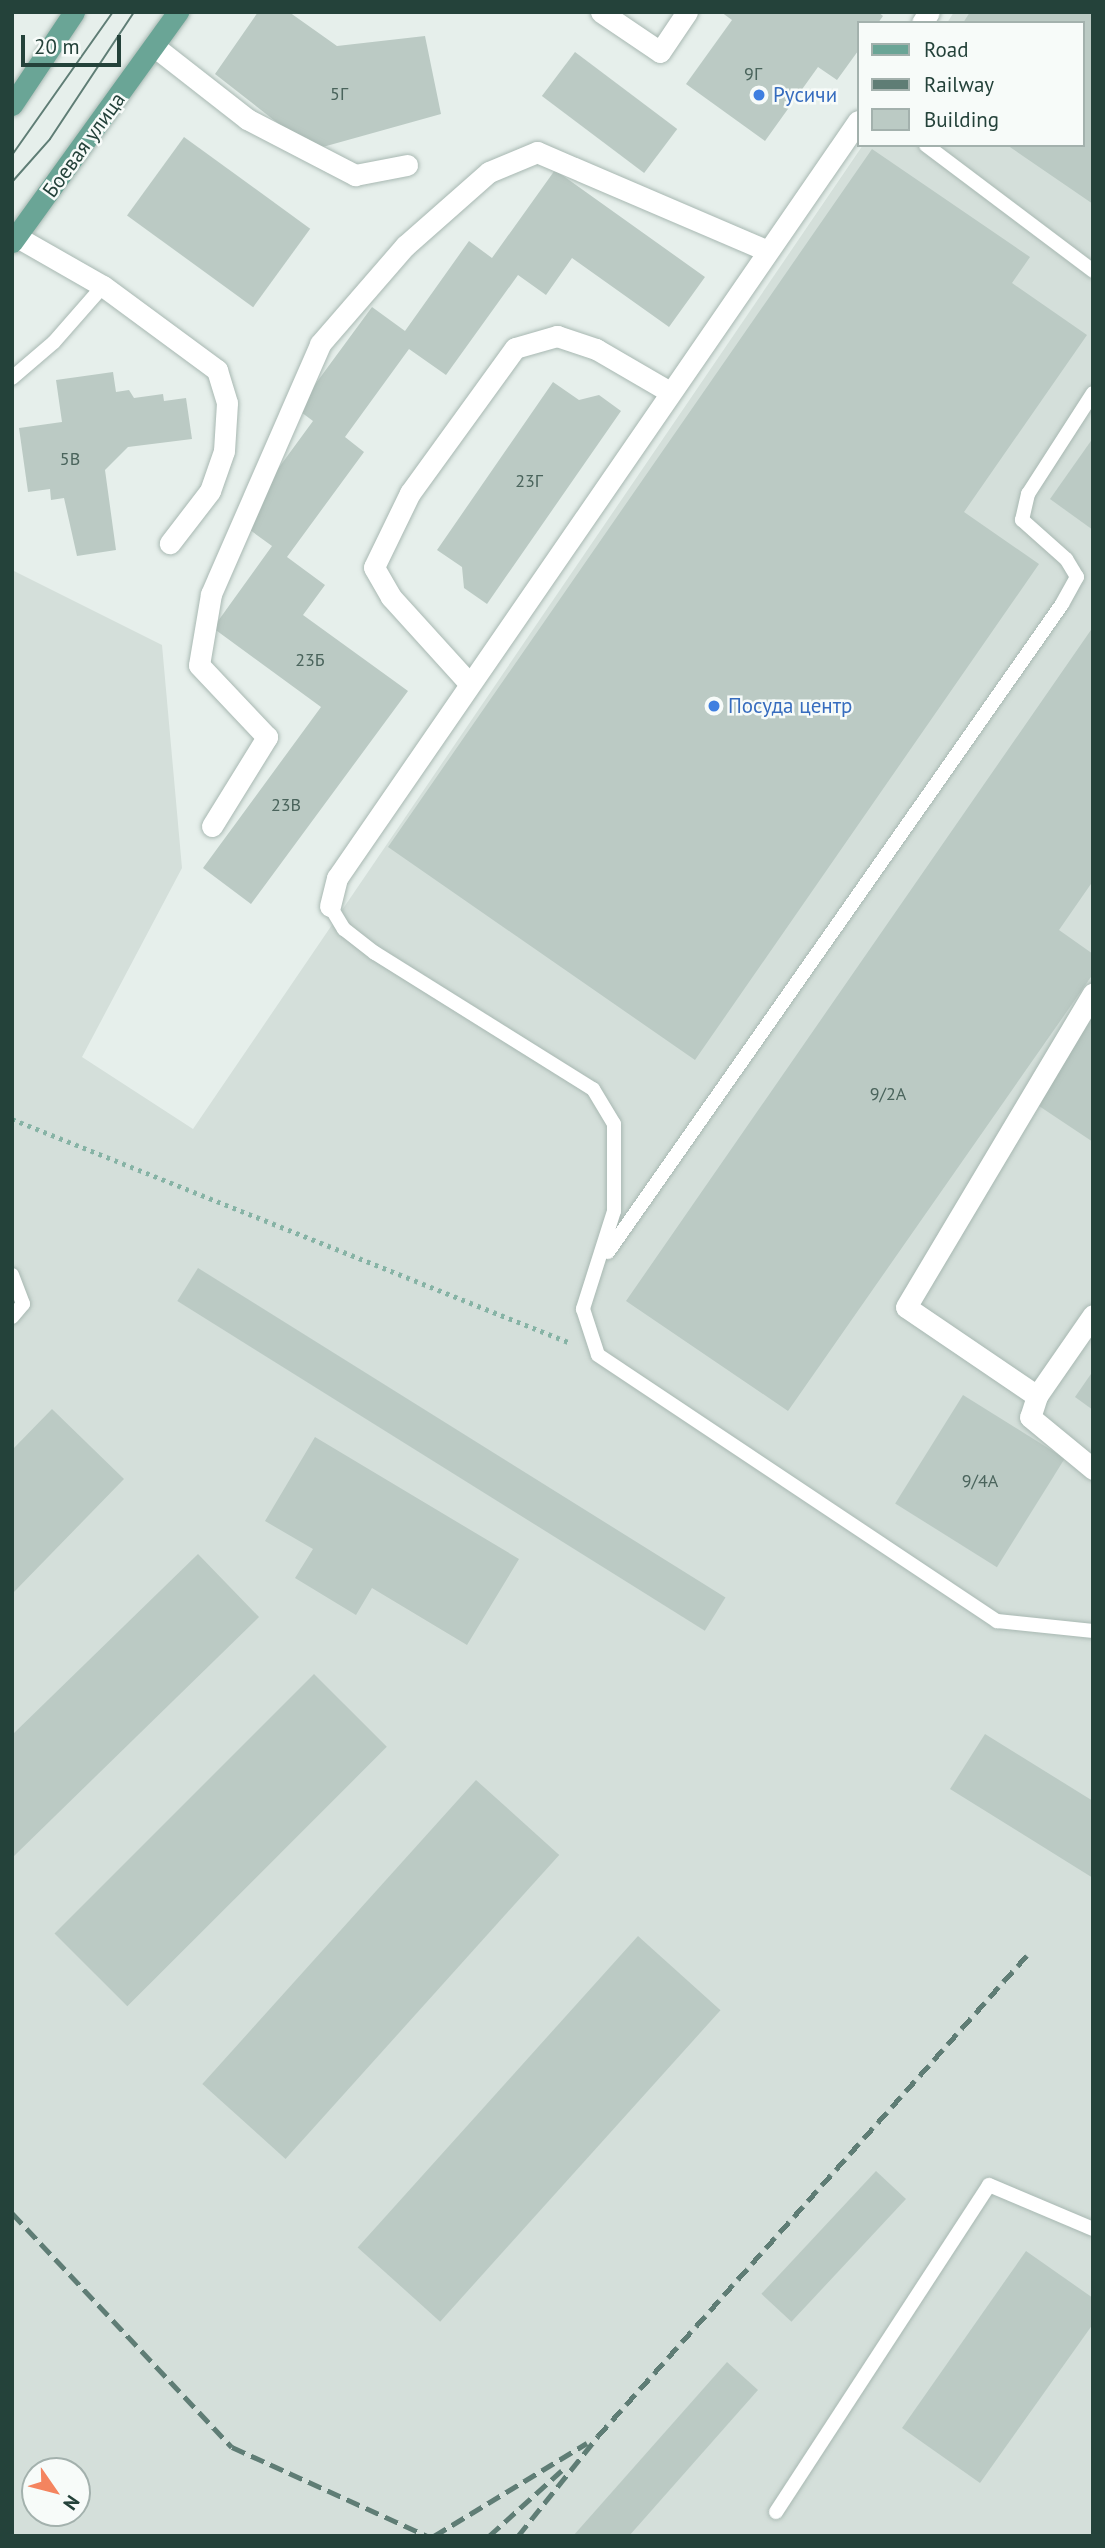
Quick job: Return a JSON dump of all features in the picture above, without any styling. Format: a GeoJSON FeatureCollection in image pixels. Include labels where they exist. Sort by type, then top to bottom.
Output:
{"type":"FeatureCollection","features":[{"type":"Feature","properties":{"kind":"main road"},"geometry":{"type":"LineString","coordinates":[[12,104],[74,12]]}},
{"type":"Feature","properties":{"kind":"main road","name":"Боевая улица"},"geometry":{"type":"LineString","coordinates":[[15,239],[178,12]]}},
{"type":"Feature","properties":{"kind":"street"},"geometry":{"type":"LineString","coordinates":[[601,12],[660,52],[687,12]]}},
{"type":"Feature","properties":{"kind":"street"},"geometry":{"type":"LineString","coordinates":[[155,47],[247,119],[355,175],[407,165]]}},
{"type":"Feature","properties":{"kind":"street"},"geometry":{"type":"LineString","coordinates":[[330,906],[337,878],[468,682],[856,124]]}},
{"type":"Feature","properties":{"kind":"street"},"geometry":{"type":"LineString","coordinates":[[212,826],[267,737],[199,665],[211,594],[320,344],[405,247],[489,173],[537,152],[768,251]]}},
{"type":"Feature","properties":{"kind":"street"},"geometry":{"type":"LineString","coordinates":[[15,239],[103,286],[217,370],[227,404],[224,451],[210,491],[170,543]]}},
{"type":"Feature","properties":{"kind":"street"},"geometry":{"type":"LineString","coordinates":[[468,682],[391,597],[374,567],[410,493],[515,348],[557,336],[596,349],[670,392]]}},
{"type":"Feature","properties":{"kind":"street"},"geometry":{"type":"LineString","coordinates":[[1037,1396],[906,1307],[1093,993]]}},
{"type":"Feature","properties":{"kind":"street"},"geometry":{"type":"LineString","coordinates":[[1093,1315],[1037,1396],[1030,1417],[1093,1469]]}},
{"type":"Feature","properties":{"kind":"lane"},"geometry":{"type":"LineString","coordinates":[[929,147],[1093,271]]}},
{"type":"Feature","properties":{"kind":"lane"},"geometry":{"type":"LineString","coordinates":[[12,378],[54,342],[103,286]]}},
{"type":"Feature","properties":{"kind":"lane"},"geometry":{"type":"LineString","coordinates":[[604,1258],[1062,604],[1077,577],[1066,559],[1021,520],[1028,494],[1093,393]]}},
{"type":"Feature","properties":{"kind":"lane"},"geometry":{"type":"LineString","coordinates":[[330,906],[344,929],[376,953],[593,1089],[614,1124],[614,1211],[604,1258],[583,1309],[598,1354],[997,1621],[1093,1631]]}},
{"type":"Feature","properties":{"kind":"lane"},"geometry":{"type":"LineString","coordinates":[[12,1275],[23,1304],[12,1317]]}},
{"type":"Feature","properties":{"kind":"lane"},"geometry":{"type":"LineString","coordinates":[[776,2512],[989,2185],[1093,2229]]}},
{"type":"Feature","properties":{"kind":"path"},"geometry":{"type":"LineString","coordinates":[[12,1119],[598,1354]]}},
{"type":"Feature","properties":{"kind":"shaded area"},"geometry":{"type":"Polygon","coordinates":[[[954,12],[1093,12],[1093,2536],[12,2536],[12,570],[162,645],[182,868],[82,1057],[193,1129],[862,147],[1084,147],[1084,21],[948,21],[954,12]]]}},
{"type":"Feature","properties":{"kind":"building"},"geometry":{"type":"Polygon","coordinates":[[[258,12],[289,12],[337,46],[425,36],[441,114],[312,150],[215,74],[258,12]]]}},
{"type":"Feature","properties":{"kind":"building"},"geometry":{"type":"Polygon","coordinates":[[[721,12],[878,12],[883,16],[879,21],[856,21],[856,54],[837,80],[818,67],[765,141],[686,84],[732,20],[721,12]]]}},
{"type":"Feature","properties":{"kind":"building"},"geometry":{"type":"Polygon","coordinates":[[[970,12],[1093,12],[1093,204],[1010,147],[1084,147],[1084,21],[964,21],[970,12]]]}},
{"type":"Feature","properties":{"kind":"building"},"geometry":{"type":"Polygon","coordinates":[[[575,52],[677,129],[644,173],[542,96],[575,52]]]}},
{"type":"Feature","properties":{"kind":"building"},"geometry":{"type":"Polygon","coordinates":[[[184,137],[310,229],[253,307],[127,215],[184,137]]]}},
{"type":"Feature","properties":{"kind":"building","name":"Посуда центр"},"geometry":{"type":"Polygon","coordinates":[[[872,149],[1030,257],[1012,283],[1087,335],[964,512],[1039,564],[695,1060],[388,847],[872,149]]]}},
{"type":"Feature","properties":{"kind":"building"},"geometry":{"type":"Polygon","coordinates":[[[555,170],[705,277],[669,327],[572,258],[546,295],[518,275],[446,375],[409,349],[345,437],[364,452],[287,557],[325,585],[303,615],[408,691],[251,904],[203,868],[321,707],[213,628],[272,546],[239,522],[313,421],[297,409],[372,307],[405,331],[469,241],[492,258],[555,170]]]}},
{"type":"Feature","properties":{"kind":"building"},"geometry":{"type":"Polygon","coordinates":[[[113,372],[116,392],[129,390],[134,398],[163,394],[164,401],[186,398],[192,439],[128,447],[105,470],[116,550],[77,556],[64,498],[51,500],[50,489],[28,492],[19,428],[62,422],[56,380],[113,372]]]}},
{"type":"Feature","properties":{"kind":"building"},"geometry":{"type":"Polygon","coordinates":[[[553,382],[579,400],[599,395],[621,411],[487,604],[464,588],[462,567],[437,550],[553,382]]]}},
{"type":"Feature","properties":{"kind":"building"},"geometry":{"type":"Polygon","coordinates":[[[1093,438],[1093,530],[1050,499],[1093,438]]]}},
{"type":"Feature","properties":{"kind":"building"},"geometry":{"type":"Polygon","coordinates":[[[1093,627],[1093,881],[1059,930],[1093,954],[1093,974],[788,1411],[626,1301],[1093,627]]]}},
{"type":"Feature","properties":{"kind":"building"},"geometry":{"type":"Polygon","coordinates":[[[1093,1014],[1093,1142],[1033,1102],[1093,1014]]]}},
{"type":"Feature","properties":{"kind":"building"},"geometry":{"type":"Polygon","coordinates":[[[198,1268],[725,1598],[705,1631],[177,1301],[198,1268]]]}},
{"type":"Feature","properties":{"kind":"building"},"geometry":{"type":"Polygon","coordinates":[[[1093,1371],[1093,1410],[1075,1397],[1093,1371]]]}},
{"type":"Feature","properties":{"kind":"building"},"geometry":{"type":"Polygon","coordinates":[[[963,1395],[1065,1459],[997,1567],[895,1504],[963,1395]]]}},
{"type":"Feature","properties":{"kind":"building"},"geometry":{"type":"Polygon","coordinates":[[[52,1409],[124,1479],[12,1594],[12,1450],[52,1409]]]}},
{"type":"Feature","properties":{"kind":"building"},"geometry":{"type":"Polygon","coordinates":[[[315,1437],[519,1559],[467,1645],[372,1588],[356,1615],[295,1578],[313,1549],[265,1521],[315,1437]]]}},
{"type":"Feature","properties":{"kind":"building"},"geometry":{"type":"Polygon","coordinates":[[[198,1554],[259,1617],[12,1858],[12,1735],[198,1554]]]}},
{"type":"Feature","properties":{"kind":"building"},"geometry":{"type":"Polygon","coordinates":[[[314,1674],[387,1747],[127,2006],[54,1934],[314,1674]]]}},
{"type":"Feature","properties":{"kind":"building"},"geometry":{"type":"Polygon","coordinates":[[[985,1734],[1093,1801],[1093,1878],[950,1789],[985,1734]]]}},
{"type":"Feature","properties":{"kind":"building"},"geometry":{"type":"Polygon","coordinates":[[[476,1780],[559,1855],[286,2159],[202,2084],[476,1780]]]}},
{"type":"Feature","properties":{"kind":"building"},"geometry":{"type":"Polygon","coordinates":[[[638,1936],[720,2010],[440,2322],[358,2247],[638,1936]]]}},
{"type":"Feature","properties":{"kind":"building"},"geometry":{"type":"Polygon","coordinates":[[[876,2171],[906,2199],[791,2322],[761,2294],[876,2171]]]}},
{"type":"Feature","properties":{"kind":"building"},"geometry":{"type":"Polygon","coordinates":[[[1026,2251],[1093,2298],[1093,2324],[980,2483],[902,2428],[1026,2251]]]}},
{"type":"Feature","properties":{"kind":"building"},"geometry":{"type":"Polygon","coordinates":[[[727,2362],[758,2390],[629,2536],[573,2536],[727,2362]]]}},
{"type":"Feature","properties":{"kind":"tram line"},"geometry":{"type":"LineString","coordinates":[[12,155],[113,12]]}},
{"type":"Feature","properties":{"kind":"tram line"},"geometry":{"type":"LineString","coordinates":[[12,182],[50,139],[134,12]]}},
{"type":"Feature","properties":{"kind":"railway"},"geometry":{"type":"LineString","coordinates":[[518,2536],[598,2436],[1028,1954]]}},
{"type":"Feature","properties":{"kind":"railway"},"geometry":{"type":"LineString","coordinates":[[12,2213],[232,2447],[427,2536]]}},
{"type":"Feature","properties":{"kind":"railway"},"geometry":{"type":"LineString","coordinates":[[434,2536],[587,2443]]}},
{"type":"Feature","properties":{"kind":"railway"},"geometry":{"type":"LineString","coordinates":[[489,2536],[562,2470]]}},
{"type":"Feature","properties":{"kind":"place","name":"Русичи"},"geometry":{"type":"Point","coordinates":[759,95]}},
{"type":"Feature","properties":{"kind":"place","name":"Посуда центр"},"geometry":{"type":"Point","coordinates":[714,706]}}]}
